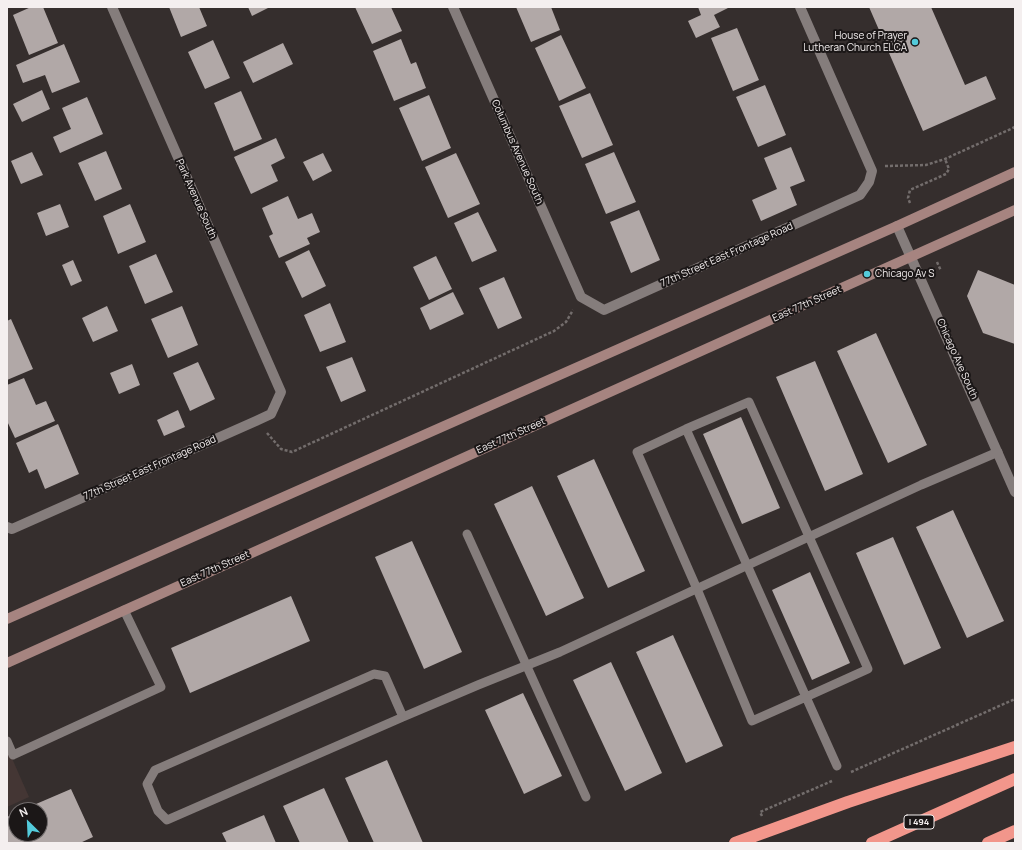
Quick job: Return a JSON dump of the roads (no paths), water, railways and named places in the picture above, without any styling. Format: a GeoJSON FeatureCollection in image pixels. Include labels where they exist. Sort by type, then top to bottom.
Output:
{"type":"FeatureCollection","features":[{"type":"Feature","properties":{"kind":"highway"},"geometry":{"type":"LineString","coordinates":[[735,843],[848,802],[1015,747]]}},
{"type":"Feature","properties":{"kind":"highway","name":"I 494"},"geometry":{"type":"LineString","coordinates":[[872,843],[1015,779]]}},
{"type":"Feature","properties":{"kind":"highway"},"geometry":{"type":"LineString","coordinates":[[988,843],[1015,831]]}},
{"type":"Feature","properties":{"kind":"street","name":"Park Avenue South"},"geometry":{"type":"LineString","coordinates":[[112,7],[281,392]]}},
{"type":"Feature","properties":{"kind":"street","name":"Columbus Avenue South"},"geometry":{"type":"LineString","coordinates":[[454,7],[580,297]]}},
{"type":"Feature","properties":{"kind":"street","name":"77th Street East Frontage Road"},"geometry":{"type":"LineString","coordinates":[[580,297],[604,310],[860,195],[869,182],[872,170],[800,7]]}},
{"type":"Feature","properties":{"kind":"street"},"geometry":{"type":"LineString","coordinates":[[7,619],[897,226],[1015,172]]}},
{"type":"Feature","properties":{"kind":"street","name":"East 77th Street"},"geometry":{"type":"LineString","coordinates":[[7,663],[1015,210]]}},
{"type":"Feature","properties":{"kind":"street","name":"Chicago Ave South"},"geometry":{"type":"LineString","coordinates":[[897,226],[1015,492]]}},
{"type":"Feature","properties":{"kind":"street","name":"77th Street East Frontage Road"},"geometry":{"type":"LineString","coordinates":[[7,527],[12,529],[271,414],[281,392]]}},
{"type":"Feature","properties":{"kind":"lane"},"geometry":{"type":"LineString","coordinates":[[749,402],[868,669],[752,720],[697,589],[636,452],[686,429],[749,402]]}},
{"type":"Feature","properties":{"kind":"lane"},"geometry":{"type":"LineString","coordinates":[[686,429],[837,766]]}},
{"type":"Feature","properties":{"kind":"lane"},"geometry":{"type":"LineString","coordinates":[[403,717],[385,676],[374,674],[156,770],[147,784],[158,811],[167,820],[403,717],[560,652],[921,485],[998,452]]}},
{"type":"Feature","properties":{"kind":"lane"},"geometry":{"type":"LineString","coordinates":[[467,534],[586,798]]}},
{"type":"Feature","properties":{"kind":"lane"},"geometry":{"type":"LineString","coordinates":[[7,741],[13,755],[161,687],[124,610]]}},
{"type":"Feature","properties":{"kind":"place","name":"House of Prayer Lutheran Church ELCA"},"geometry":{"type":"Point","coordinates":[915,42]}},
{"type":"Feature","properties":{"kind":"place","name":"Chicago Av S"},"geometry":{"type":"Point","coordinates":[867,274]}}]}
